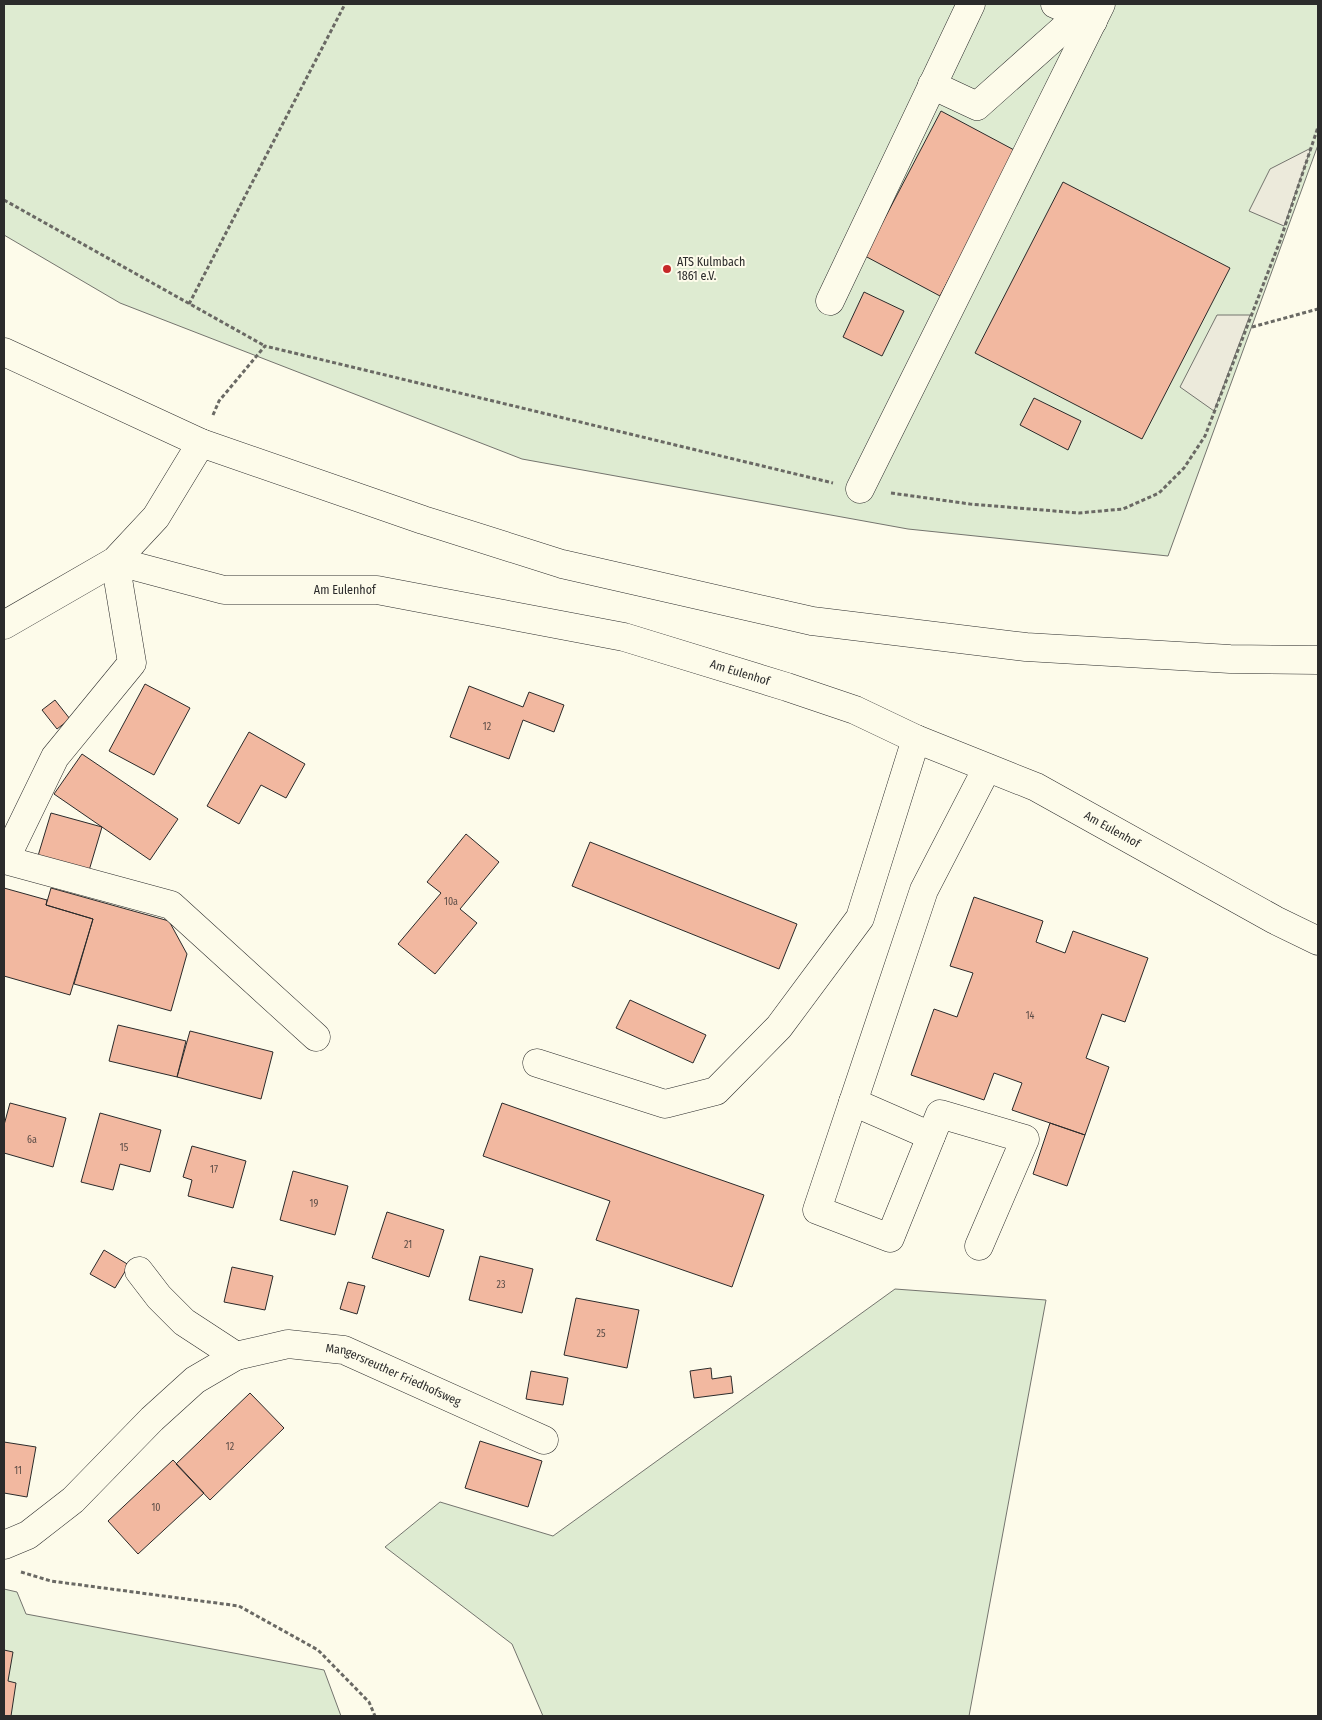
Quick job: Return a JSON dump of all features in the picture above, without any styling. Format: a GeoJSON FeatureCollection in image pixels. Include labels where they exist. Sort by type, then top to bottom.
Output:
{"type":"FeatureCollection","features":[{"type":"Feature","properties":{"kind":"street"},"geometry":{"type":"LineString","coordinates":[[830,301],[971,4]]}},
{"type":"Feature","properties":{"kind":"street"},"geometry":{"type":"LineString","coordinates":[[1055,4],[1091,13]]}},
{"type":"Feature","properties":{"kind":"street"},"geometry":{"type":"LineString","coordinates":[[932,85],[977,106],[1091,13]]}},
{"type":"Feature","properties":{"kind":"street"},"geometry":{"type":"LineString","coordinates":[[860,489],[1091,13]]}},
{"type":"Feature","properties":{"kind":"street"},"geometry":{"type":"LineString","coordinates":[[4,352],[201,443],[423,520],[562,564],[812,621],[1026,647],[1230,659],[1318,660]]}},
{"type":"Feature","properties":{"kind":"street"},"geometry":{"type":"LineString","coordinates":[[4,625],[116,560],[156,517],[201,443]]}},
{"type":"Feature","properties":{"kind":"street"},"geometry":{"type":"LineString","coordinates":[[116,560],[132,663],[55,757],[5,860],[171,905],[316,1037]]}},
{"type":"Feature","properties":{"kind":"street","name":"Am Eulenhof"},"geometry":{"type":"LineString","coordinates":[[116,560],[224,590],[377,590],[624,638],[855,710],[916,739],[1036,787],[1275,920],[1318,941]]}},
{"type":"Feature","properties":{"kind":"street"},"geometry":{"type":"LineString","coordinates":[[537,1063],[665,1104],[716,1091],[779,1027],[860,918],[916,739]]}},
{"type":"Feature","properties":{"kind":"street"},"geometry":{"type":"LineString","coordinates":[[979,1246],[1025,1140],[940,1114],[890,1238],[817,1210],[924,890],[987,768]]}},
{"type":"Feature","properties":{"kind":"street"},"geometry":{"type":"LineString","coordinates":[[853,1102],[931,1136]]}},
{"type":"Feature","properties":{"kind":"street"},"geometry":{"type":"LineString","coordinates":[[139,1271],[158,1297],[184,1322],[236,1356]]}},
{"type":"Feature","properties":{"kind":"street","name":"Mangersreuther Friedhofsweg"},"geometry":{"type":"LineString","coordinates":[[4,1545],[28,1534],[73,1500],[152,1419],[195,1380],[236,1356],[288,1344],[344,1350],[544,1440]]}},
{"type":"Feature","properties":{"kind":"path"},"geometry":{"type":"LineString","coordinates":[[190,304],[345,4]]}},
{"type":"Feature","properties":{"kind":"path"},"geometry":{"type":"LineString","coordinates":[[4,200],[265,346],[860,489],[970,504],[1079,513],[1123,508],[1158,493],[1184,468],[1205,436],[1280,241],[1318,127]]}},
{"type":"Feature","properties":{"kind":"path"},"geometry":{"type":"LineString","coordinates":[[1252,327],[1318,309]]}},
{"type":"Feature","properties":{"kind":"path"},"geometry":{"type":"LineString","coordinates":[[201,443],[220,401],[265,346]]}},
{"type":"Feature","properties":{"kind":"path"},"geometry":{"type":"LineString","coordinates":[[20,1571],[51,1582],[240,1606],[318,1650],[369,1702],[375,1716]]}},
{"type":"Feature","properties":{"kind":"green space","name":"ATS Kulmbach 1861 e.V."},"geometry":{"type":"Polygon","coordinates":[[[4,4],[1318,4],[1318,145],[1168,556],[908,529],[522,459],[120,303],[4,235],[4,4]]]}},
{"type":"Feature","properties":{"kind":"green space"},"geometry":{"type":"Polygon","coordinates":[[[895,1289],[1046,1300],[969,1716],[543,1716],[512,1644],[385,1547],[440,1502],[553,1536],[895,1289]]]}},
{"type":"Feature","properties":{"kind":"green space"},"geometry":{"type":"Polygon","coordinates":[[[4,1589],[17,1592],[26,1614],[324,1670],[341,1716],[4,1716],[4,1589]]]}},
{"type":"Feature","properties":{"kind":"shaded area"},"geometry":{"type":"Polygon","coordinates":[[[1311,148],[1284,226],[1249,211],[1270,169],[1311,148]]]}},
{"type":"Feature","properties":{"kind":"shaded area"},"geometry":{"type":"Polygon","coordinates":[[[1217,315],[1250,315],[1214,411],[1180,387],[1217,315]]]}},
{"type":"Feature","properties":{"kind":"building"},"geometry":{"type":"Polygon","coordinates":[[[941,111],[1016,151],[940,296],[865,256],[941,111]]]}},
{"type":"Feature","properties":{"kind":"building"},"geometry":{"type":"Polygon","coordinates":[[[1063,182],[1230,268],[1142,439],[975,353],[1063,182]]]}},
{"type":"Feature","properties":{"kind":"building"},"geometry":{"type":"Polygon","coordinates":[[[864,292],[904,311],[882,356],[843,337],[864,292]]]}},
{"type":"Feature","properties":{"kind":"building"},"geometry":{"type":"Polygon","coordinates":[[[1034,398],[1081,421],[1068,450],[1020,425],[1034,398]]]}},
{"type":"Feature","properties":{"kind":"building"},"geometry":{"type":"Polygon","coordinates":[[[145,684],[190,708],[154,775],[109,751],[145,684]]]}},
{"type":"Feature","properties":{"kind":"building"},"geometry":{"type":"Polygon","coordinates":[[[469,686],[523,707],[529,692],[564,705],[554,732],[523,720],[509,759],[450,737],[469,686]]]}},
{"type":"Feature","properties":{"kind":"building"},"geometry":{"type":"Polygon","coordinates":[[[55,700],[70,719],[57,729],[42,710],[55,700]]]}},
{"type":"Feature","properties":{"kind":"building"},"geometry":{"type":"Polygon","coordinates":[[[249,732],[305,764],[286,798],[261,785],[239,824],[207,806],[249,732]]]}},
{"type":"Feature","properties":{"kind":"building"},"geometry":{"type":"Polygon","coordinates":[[[82,754],[178,819],[150,860],[54,794],[82,754]]]}},
{"type":"Feature","properties":{"kind":"building"},"geometry":{"type":"Polygon","coordinates":[[[51,813],[102,827],[85,884],[34,869],[51,813]]]}},
{"type":"Feature","properties":{"kind":"building"},"geometry":{"type":"Polygon","coordinates":[[[466,834],[499,862],[460,909],[477,923],[435,974],[398,944],[441,893],[427,882],[466,834]]]}},
{"type":"Feature","properties":{"kind":"building"},"geometry":{"type":"Polygon","coordinates":[[[590,842],[797,924],[779,969],[572,886],[590,842]]]}},
{"type":"Feature","properties":{"kind":"building"},"geometry":{"type":"Polygon","coordinates":[[[4,888],[47,900],[46,905],[93,919],[70,995],[4,976],[4,888]]]}},
{"type":"Feature","properties":{"kind":"building"},"geometry":{"type":"Polygon","coordinates":[[[51,888],[169,921],[187,954],[171,1011],[74,984],[93,919],[46,905],[51,888]]]}},
{"type":"Feature","properties":{"kind":"building"},"geometry":{"type":"Polygon","coordinates":[[[974,897],[1043,921],[1036,942],[1065,953],[1073,931],[1148,958],[1125,1022],[1102,1014],[1086,1058],[1109,1067],[1085,1135],[1012,1110],[1022,1083],[994,1073],[984,1100],[911,1075],[934,1009],[957,1017],[973,973],[950,966],[974,897]]]}},
{"type":"Feature","properties":{"kind":"building"},"geometry":{"type":"Polygon","coordinates":[[[630,1000],[706,1035],[693,1063],[616,1028],[630,1000]]]}},
{"type":"Feature","properties":{"kind":"building"},"geometry":{"type":"Polygon","coordinates":[[[118,1025],[186,1041],[177,1077],[109,1061],[118,1025]]]}},
{"type":"Feature","properties":{"kind":"building"},"geometry":{"type":"Polygon","coordinates":[[[190,1031],[273,1052],[261,1099],[177,1077],[190,1031]]]}},
{"type":"Feature","properties":{"kind":"building"},"geometry":{"type":"Polygon","coordinates":[[[10,1103],[66,1118],[53,1167],[4,1153],[4,1125],[10,1103]]]}},
{"type":"Feature","properties":{"kind":"building"},"geometry":{"type":"Polygon","coordinates":[[[502,1103],[764,1195],[732,1287],[596,1240],[610,1201],[483,1156],[502,1103]]]}},
{"type":"Feature","properties":{"kind":"building"},"geometry":{"type":"Polygon","coordinates":[[[100,1113],[161,1130],[150,1172],[120,1164],[113,1190],[81,1182],[100,1113]]]}},
{"type":"Feature","properties":{"kind":"building"},"geometry":{"type":"Polygon","coordinates":[[[1050,1123],[1085,1135],[1067,1186],[1033,1174],[1050,1123]]]}},
{"type":"Feature","properties":{"kind":"building"},"geometry":{"type":"Polygon","coordinates":[[[192,1146],[246,1161],[233,1208],[188,1196],[192,1180],[183,1177],[192,1146]]]}},
{"type":"Feature","properties":{"kind":"building"},"geometry":{"type":"Polygon","coordinates":[[[293,1171],[348,1186],[335,1235],[280,1220],[293,1171]]]}},
{"type":"Feature","properties":{"kind":"building"},"geometry":{"type":"Polygon","coordinates":[[[387,1212],[444,1230],[429,1277],[372,1258],[387,1212]]]}},
{"type":"Feature","properties":{"kind":"building"},"geometry":{"type":"Polygon","coordinates":[[[104,1250],[129,1265],[115,1288],[90,1274],[104,1250]]]}},
{"type":"Feature","properties":{"kind":"building"},"geometry":{"type":"Polygon","coordinates":[[[480,1256],[533,1269],[522,1313],[469,1300],[480,1256]]]}},
{"type":"Feature","properties":{"kind":"building"},"geometry":{"type":"Polygon","coordinates":[[[232,1267],[273,1276],[265,1310],[224,1302],[232,1267]]]}},
{"type":"Feature","properties":{"kind":"building"},"geometry":{"type":"Polygon","coordinates":[[[348,1282],[365,1286],[357,1314],[340,1309],[348,1282]]]}},
{"type":"Feature","properties":{"kind":"building"},"geometry":{"type":"Polygon","coordinates":[[[576,1298],[639,1310],[627,1368],[564,1355],[576,1298]]]}},
{"type":"Feature","properties":{"kind":"building"},"geometry":{"type":"Polygon","coordinates":[[[711,1368],[712,1379],[731,1376],[733,1393],[694,1398],[690,1371],[711,1368]]]}},
{"type":"Feature","properties":{"kind":"building"},"geometry":{"type":"Polygon","coordinates":[[[531,1371],[568,1378],[563,1405],[526,1399],[531,1371]]]}},
{"type":"Feature","properties":{"kind":"building"},"geometry":{"type":"Polygon","coordinates":[[[250,1393],[284,1428],[210,1500],[176,1464],[250,1393]]]}},
{"type":"Feature","properties":{"kind":"building"},"geometry":{"type":"Polygon","coordinates":[[[480,1441],[542,1461],[528,1507],[465,1488],[480,1441]]]}},
{"type":"Feature","properties":{"kind":"building"},"geometry":{"type":"Polygon","coordinates":[[[4,1442],[36,1447],[27,1497],[4,1493],[4,1442]]]}},
{"type":"Feature","properties":{"kind":"building"},"geometry":{"type":"Polygon","coordinates":[[[173,1460],[204,1493],[138,1554],[108,1521],[173,1460]]]}},
{"type":"Feature","properties":{"kind":"building"},"geometry":{"type":"Polygon","coordinates":[[[4,1650],[13,1652],[8,1681],[16,1683],[11,1716],[4,1716],[4,1650]]]}},
{"type":"Feature","properties":{"kind":"place","name":"ATS Kulmbach 1861 e.V."},"geometry":{"type":"Point","coordinates":[667,269]}}]}
